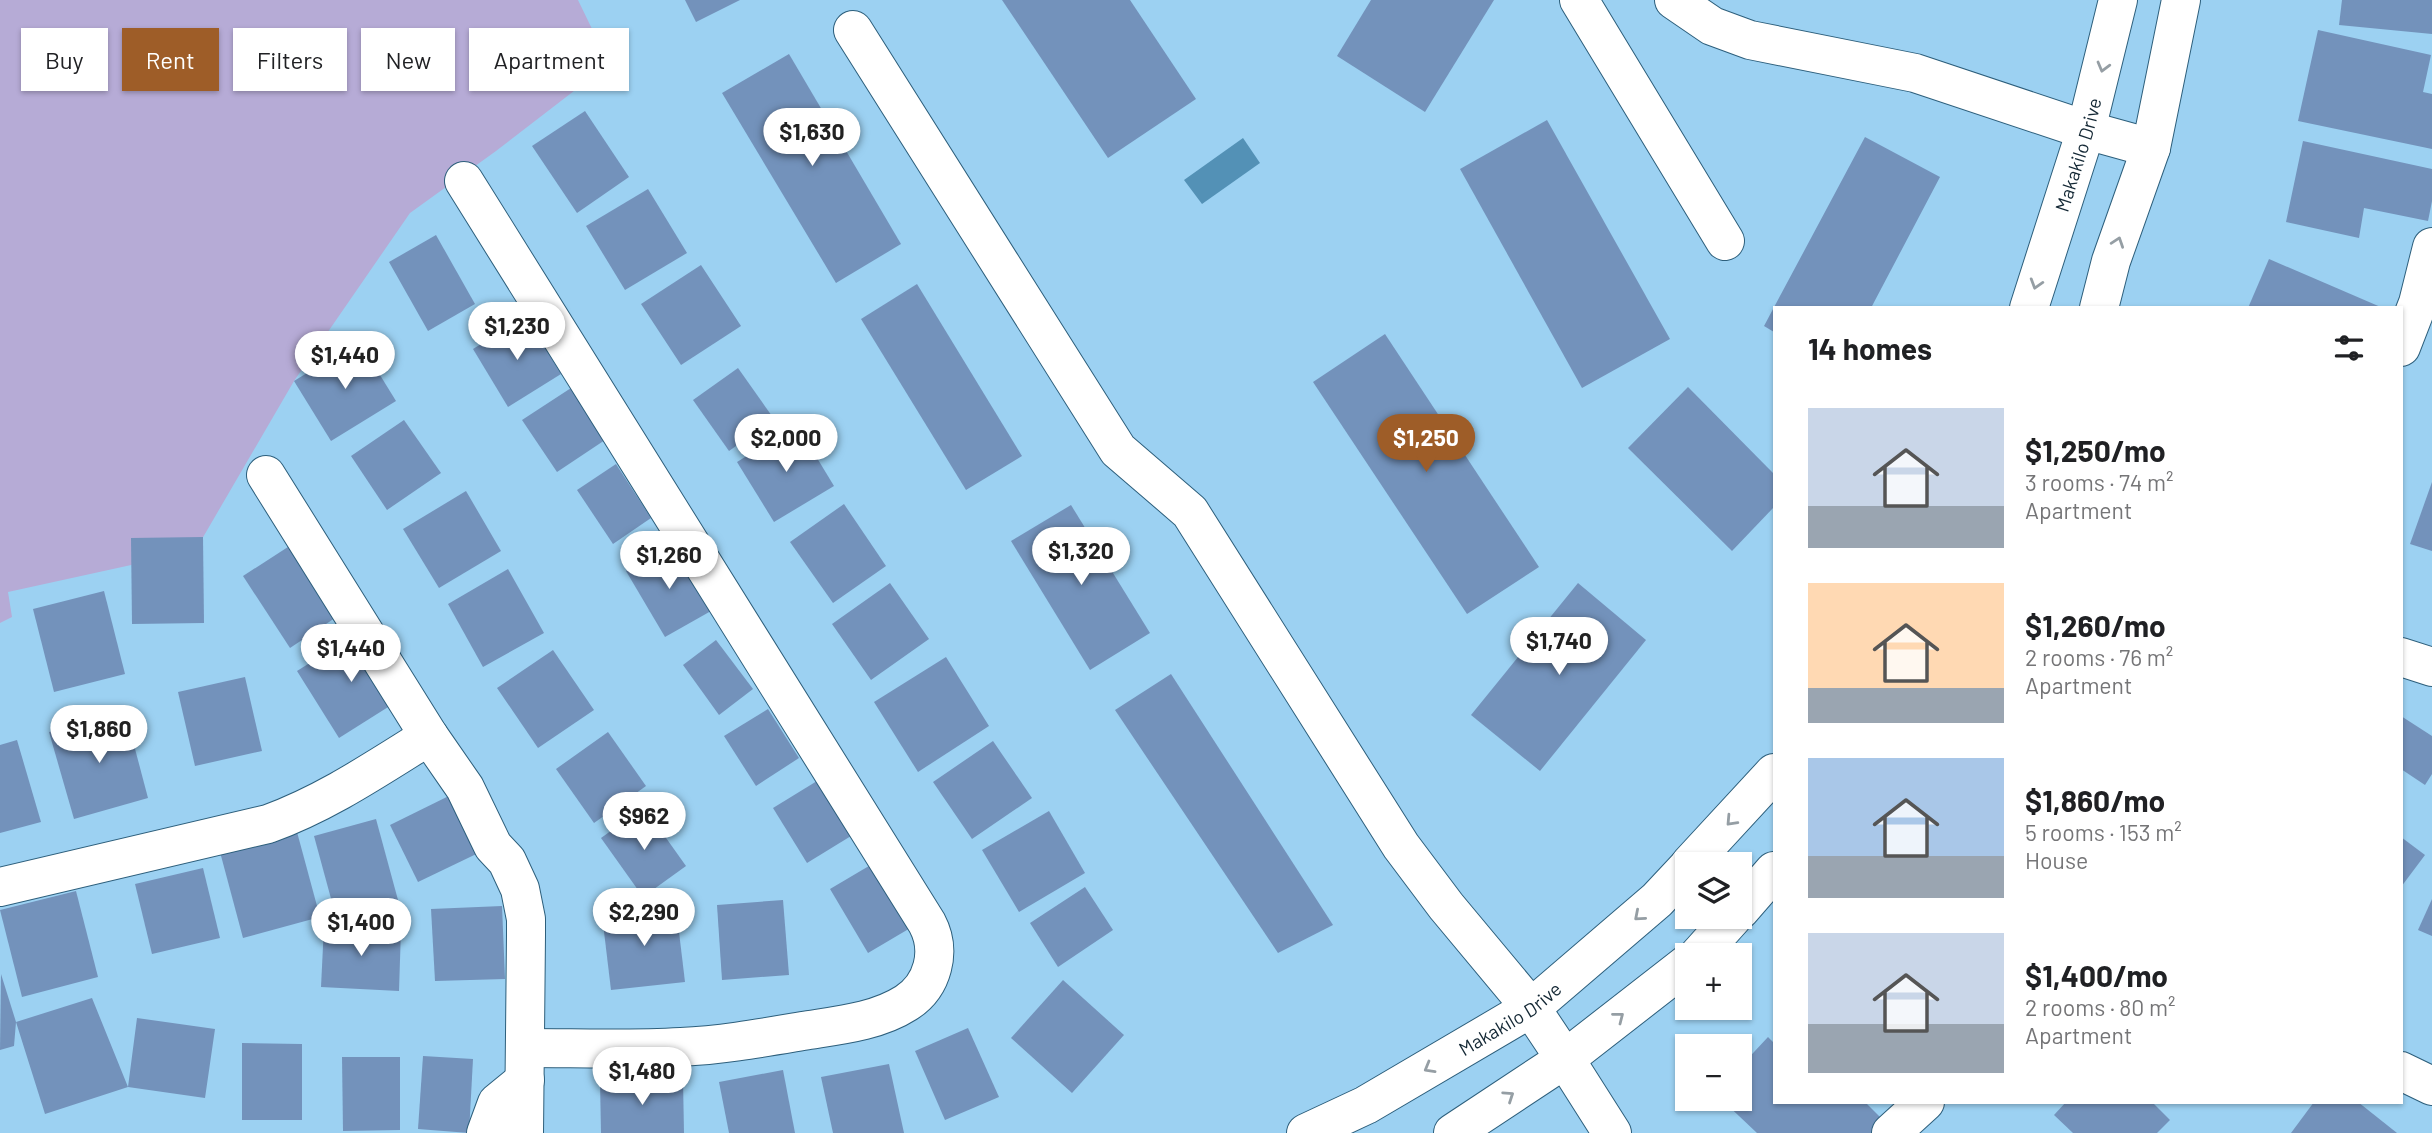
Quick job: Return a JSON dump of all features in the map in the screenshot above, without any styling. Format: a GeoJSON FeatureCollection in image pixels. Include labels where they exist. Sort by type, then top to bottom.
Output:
{"type":"FeatureCollection","features":[{"type":"Feature","properties":{"kind":"main road"},"geometry":{"type":"LineString","coordinates":[[1579,0],[1725,241]]}},
{"type":"Feature","properties":{"kind":"main road"},"geometry":{"type":"LineString","coordinates":[[1674,0],[1695,16],[1730,34],[1762,43],[1915,72],[2086,130],[2151,148]]}},
{"type":"Feature","properties":{"kind":"main road","name":"Makakilo Drive"},"geometry":{"type":"LineString","coordinates":[[2030,306],[2086,130],[2118,0]]}},
{"type":"Feature","properties":{"kind":"main road"},"geometry":{"type":"LineString","coordinates":[[2100,306],[2111,261],[2151,148],[2181,0]]}},
{"type":"Feature","properties":{"kind":"main road"},"geometry":{"type":"LineString","coordinates":[[853,30],[1118,450],[1190,512],[1415,866],[1531,1009],[1612,1133]]}},
{"type":"Feature","properties":{"kind":"main road"},"geometry":{"type":"LineString","coordinates":[[464,181],[927,923],[933,936],[934,950],[932,971],[917,995],[900,1006],[844,1025],[748,1040],[526,1064],[497,1103],[485,1133]]}},
{"type":"Feature","properties":{"kind":"main road"},"geometry":{"type":"LineString","coordinates":[[2403,342],[2418,303],[2432,247]]}},
{"type":"Feature","properties":{"kind":"main road"},"geometry":{"type":"LineString","coordinates":[[266,475],[429,736],[465,788],[493,846],[507,861],[520,889],[526,919],[524,1133]]}},
{"type":"Feature","properties":{"kind":"main road"},"geometry":{"type":"LineString","coordinates":[[2403,658],[2432,667]]}},
{"type":"Feature","properties":{"kind":"main road"},"geometry":{"type":"LineString","coordinates":[[0,887],[268,824],[334,795],[429,736]]}},
{"type":"Feature","properties":{"kind":"main road","name":"Makakilo Drive"},"geometry":{"type":"LineString","coordinates":[[1701,852],[1773,774]]}},
{"type":"Feature","properties":{"kind":"main road"},"geometry":{"type":"LineString","coordinates":[[1752,896],[1773,872]]}},
{"type":"Feature","properties":{"kind":"main road","name":"Makakilo Drive"},"geometry":{"type":"LineString","coordinates":[[1306,1133],[1366,1105],[1531,1009],[1657,900],[1675,880]]}},
{"type":"Feature","properties":{"kind":"main road"},"geometry":{"type":"LineString","coordinates":[[1710,943],[1722,929]]}},
{"type":"Feature","properties":{"kind":"main road"},"geometry":{"type":"LineString","coordinates":[[1453,1133],[1565,1059],[1675,973]]}},
{"type":"Feature","properties":{"kind":"main road"},"geometry":{"type":"LineString","coordinates":[[2403,1072],[2432,1086]]}},
{"type":"Feature","properties":{"kind":"shaded area"},"geometry":{"type":"Polygon","coordinates":[[[0,0],[578,0],[592,28],[469,28],[469,91],[574,91],[410,213],[294,381],[195,551],[8,592],[12,617],[0,623],[0,0]]]}},
{"type":"Feature","properties":{"kind":"water"},"geometry":{"type":"Polygon","coordinates":[[[1243,138],[1260,163],[1202,204],[1184,180],[1243,138]]]}},
{"type":"Feature","properties":{"kind":"building"},"geometry":{"type":"Polygon","coordinates":[[[685,0],[740,0],[696,22],[685,0]]]}},
{"type":"Feature","properties":{"kind":"building"},"geometry":{"type":"Polygon","coordinates":[[[1002,0],[1130,0],[1196,99],[1108,158],[1002,0]]]}},
{"type":"Feature","properties":{"kind":"building"},"geometry":{"type":"Polygon","coordinates":[[[1371,0],[1494,0],[1425,112],[1337,56],[1371,0]]]}},
{"type":"Feature","properties":{"kind":"building"},"geometry":{"type":"Polygon","coordinates":[[[2342,0],[2432,0],[2432,34],[2339,25],[2342,0]]]}},
{"type":"Feature","properties":{"kind":"building"},"geometry":{"type":"Polygon","coordinates":[[[2318,30],[2431,55],[2423,92],[2432,94],[2432,149],[2298,121],[2318,30]]]}},
{"type":"Feature","properties":{"kind":"building"},"geometry":{"type":"Polygon","coordinates":[[[789,54],[901,244],[836,283],[722,93],[789,54]]]}},
{"type":"Feature","properties":{"kind":"building"},"geometry":{"type":"Polygon","coordinates":[[[585,111],[629,177],[577,213],[532,146],[585,111]]]}},
{"type":"Feature","properties":{"kind":"building"},"geometry":{"type":"Polygon","coordinates":[[[1547,120],[1670,339],[1582,388],[1460,169],[1547,120]]]}},
{"type":"Feature","properties":{"kind":"building"},"geometry":{"type":"Polygon","coordinates":[[[1865,137],[1940,177],[1872,306],[1775,306],[1865,137]]]}},
{"type":"Feature","properties":{"kind":"building"},"geometry":{"type":"Polygon","coordinates":[[[2303,141],[2432,169],[2432,201],[2428,221],[2364,208],[2359,238],[2286,222],[2303,141]]]}},
{"type":"Feature","properties":{"kind":"building"},"geometry":{"type":"Polygon","coordinates":[[[648,189],[687,253],[625,290],[586,226],[648,189]]]}},
{"type":"Feature","properties":{"kind":"building"},"geometry":{"type":"Polygon","coordinates":[[[436,235],[475,304],[428,331],[389,262],[436,235]]]}},
{"type":"Feature","properties":{"kind":"building"},"geometry":{"type":"Polygon","coordinates":[[[2269,259],[2378,306],[2249,306],[2269,259]]]}},
{"type":"Feature","properties":{"kind":"building"},"geometry":{"type":"Polygon","coordinates":[[[701,265],[741,326],[681,365],[641,304],[701,265]]]}},
{"type":"Feature","properties":{"kind":"building"},"geometry":{"type":"Polygon","coordinates":[[[917,284],[1022,456],[966,490],[861,319],[917,284]]]}},
{"type":"Feature","properties":{"kind":"building"},"geometry":{"type":"Polygon","coordinates":[[[1773,309],[1773,331],[1764,326],[1773,309]]]}},
{"type":"Feature","properties":{"kind":"building"},"geometry":{"type":"Polygon","coordinates":[[[526,316],[561,374],[508,407],[473,349],[526,316]]]}},
{"type":"Feature","properties":{"kind":"building"},"geometry":{"type":"Polygon","coordinates":[[[1385,334],[1539,567],[1467,614],[1313,382],[1385,334]]]}},
{"type":"Feature","properties":{"kind":"building"},"geometry":{"type":"Polygon","coordinates":[[[359,341],[396,401],[331,441],[294,381],[359,341]]]}},
{"type":"Feature","properties":{"kind":"building"},"geometry":{"type":"Polygon","coordinates":[[[738,368],[774,419],[729,451],[693,400],[738,368]]]}},
{"type":"Feature","properties":{"kind":"building"},"geometry":{"type":"Polygon","coordinates":[[[1688,387],[1773,473],[1773,508],[1732,551],[1628,448],[1688,387]]]}},
{"type":"Feature","properties":{"kind":"building"},"geometry":{"type":"Polygon","coordinates":[[[571,388],[605,440],[557,472],[522,420],[571,388]]]}},
{"type":"Feature","properties":{"kind":"building"},"geometry":{"type":"Polygon","coordinates":[[[404,420],[441,473],[387,510],[351,456],[404,420]]]}},
{"type":"Feature","properties":{"kind":"building"},"geometry":{"type":"Polygon","coordinates":[[[797,425],[834,486],[774,522],[737,462],[797,425]]]}},
{"type":"Feature","properties":{"kind":"building"},"geometry":{"type":"Polygon","coordinates":[[[616,464],[651,518],[613,544],[577,490],[616,464]]]}},
{"type":"Feature","properties":{"kind":"building"},"geometry":{"type":"Polygon","coordinates":[[[2432,482],[2432,551],[2410,544],[2432,482]]]}},
{"type":"Feature","properties":{"kind":"building"},"geometry":{"type":"Polygon","coordinates":[[[466,491],[501,551],[439,588],[403,529],[466,491]]]}},
{"type":"Feature","properties":{"kind":"building"},"geometry":{"type":"Polygon","coordinates":[[[844,504],[886,566],[833,603],[790,542],[844,504]]]}},
{"type":"Feature","properties":{"kind":"building"},"geometry":{"type":"Polygon","coordinates":[[[1071,505],[1150,633],[1090,670],[1011,541],[1071,505]]]}},
{"type":"Feature","properties":{"kind":"building"},"geometry":{"type":"Polygon","coordinates":[[[203,537],[204,623],[132,624],[131,538],[203,537]]]}},
{"type":"Feature","properties":{"kind":"building"},"geometry":{"type":"Polygon","coordinates":[[[291,545],[338,616],[290,648],[243,576],[291,545]]]}},
{"type":"Feature","properties":{"kind":"building"},"geometry":{"type":"Polygon","coordinates":[[[673,545],[711,611],[665,637],[626,571],[673,545]]]}},
{"type":"Feature","properties":{"kind":"building"},"geometry":{"type":"Polygon","coordinates":[[[508,569],[544,633],[483,667],[448,604],[508,569]]]}},
{"type":"Feature","properties":{"kind":"building"},"geometry":{"type":"Polygon","coordinates":[[[890,583],[929,639],[871,680],[832,624],[890,583]]]}},
{"type":"Feature","properties":{"kind":"building"},"geometry":{"type":"Polygon","coordinates":[[[1578,583],[1646,640],[1540,771],[1471,715],[1578,583]]]}},
{"type":"Feature","properties":{"kind":"building"},"geometry":{"type":"Polygon","coordinates":[[[104,591],[125,674],[54,692],[33,609],[104,591]]]}},
{"type":"Feature","properties":{"kind":"building"},"geometry":{"type":"Polygon","coordinates":[[[362,630],[404,697],[339,738],[297,671],[362,630]]]}},
{"type":"Feature","properties":{"kind":"building"},"geometry":{"type":"Polygon","coordinates":[[[716,640],[753,689],[719,715],[683,665],[716,640]]]}},
{"type":"Feature","properties":{"kind":"building"},"geometry":{"type":"Polygon","coordinates":[[[553,650],[594,710],[538,748],[497,688],[553,650]]]}},
{"type":"Feature","properties":{"kind":"building"},"geometry":{"type":"Polygon","coordinates":[[[946,657],[989,726],[918,772],[874,702],[946,657]]]}},
{"type":"Feature","properties":{"kind":"building"},"geometry":{"type":"Polygon","coordinates":[[[1171,674],[1333,925],[1278,953],[1115,710],[1171,674]]]}},
{"type":"Feature","properties":{"kind":"building"},"geometry":{"type":"Polygon","coordinates":[[[245,677],[262,751],[195,766],[178,692],[245,677]]]}},
{"type":"Feature","properties":{"kind":"building"},"geometry":{"type":"Polygon","coordinates":[[[768,709],[799,758],[756,786],[724,736],[768,709]]]}},
{"type":"Feature","properties":{"kind":"building"},"geometry":{"type":"Polygon","coordinates":[[[125,711],[148,798],[74,819],[49,732],[125,711]]]}},
{"type":"Feature","properties":{"kind":"building"},"geometry":{"type":"Polygon","coordinates":[[[2403,717],[2432,736],[2432,774],[2425,785],[2403,770],[2403,717]]]}},
{"type":"Feature","properties":{"kind":"building"},"geometry":{"type":"Polygon","coordinates":[[[608,732],[646,786],[594,823],[556,769],[608,732]]]}},
{"type":"Feature","properties":{"kind":"building"},"geometry":{"type":"Polygon","coordinates":[[[17,740],[41,822],[0,833],[0,745],[17,740]]]}},
{"type":"Feature","properties":{"kind":"building"},"geometry":{"type":"Polygon","coordinates":[[[993,741],[1032,798],[972,839],[933,782],[993,741]]]}},
{"type":"Feature","properties":{"kind":"building"},"geometry":{"type":"Polygon","coordinates":[[[817,781],[851,836],[807,863],[773,808],[817,781]]]}},
{"type":"Feature","properties":{"kind":"building"},"geometry":{"type":"Polygon","coordinates":[[[465,788],[493,846],[418,882],[390,825],[465,788]]]}},
{"type":"Feature","properties":{"kind":"building"},"geometry":{"type":"Polygon","coordinates":[[[644,807],[686,866],[643,897],[601,838],[644,807]]]}},
{"type":"Feature","properties":{"kind":"building"},"geometry":{"type":"Polygon","coordinates":[[[1049,811],[1085,873],[1019,912],[982,850],[1049,811]]]}},
{"type":"Feature","properties":{"kind":"building"},"geometry":{"type":"Polygon","coordinates":[[[376,819],[398,900],[336,917],[314,836],[376,819]]]}},
{"type":"Feature","properties":{"kind":"building"},"geometry":{"type":"Polygon","coordinates":[[[297,832],[320,917],[243,938],[220,852],[297,832]]]}},
{"type":"Feature","properties":{"kind":"building"},"geometry":{"type":"Polygon","coordinates":[[[2403,838],[2425,855],[2403,884],[2403,838]]]}},
{"type":"Feature","properties":{"kind":"building"},"geometry":{"type":"Polygon","coordinates":[[[874,863],[912,927],[868,953],[830,889],[874,863]]]}},
{"type":"Feature","properties":{"kind":"building"},"geometry":{"type":"Polygon","coordinates":[[[203,868],[220,938],[152,954],[135,884],[203,868]]]}},
{"type":"Feature","properties":{"kind":"building"},"geometry":{"type":"Polygon","coordinates":[[[1085,887],[1113,930],[1058,967],[1030,923],[1085,887]]]}},
{"type":"Feature","properties":{"kind":"building"},"geometry":{"type":"Polygon","coordinates":[[[76,891],[98,977],[22,997],[0,910],[76,891]]]}},
{"type":"Feature","properties":{"kind":"building"},"geometry":{"type":"Polygon","coordinates":[[[2432,899],[2432,936],[2418,930],[2432,899]]]}},
{"type":"Feature","properties":{"kind":"building"},"geometry":{"type":"Polygon","coordinates":[[[783,900],[789,975],[722,980],[717,905],[783,900]]]}},
{"type":"Feature","properties":{"kind":"building"},"geometry":{"type":"Polygon","coordinates":[[[502,906],[505,979],[435,981],[431,909],[502,906]]]}},
{"type":"Feature","properties":{"kind":"building"},"geometry":{"type":"Polygon","coordinates":[[[676,907],[685,982],[611,990],[602,915],[676,907]]]}},
{"type":"Feature","properties":{"kind":"building"},"geometry":{"type":"Polygon","coordinates":[[[324,926],[401,929],[399,991],[321,987],[324,926]]]}},
{"type":"Feature","properties":{"kind":"building"},"geometry":{"type":"Polygon","coordinates":[[[1,974],[16,1022],[14,1046],[0,1050],[1,974]]]}},
{"type":"Feature","properties":{"kind":"building"},"geometry":{"type":"Polygon","coordinates":[[[1063,980],[1124,1035],[1072,1093],[1011,1038],[1063,980]]]}},
{"type":"Feature","properties":{"kind":"building"},"geometry":{"type":"Polygon","coordinates":[[[92,998],[128,1087],[45,1114],[16,1022],[92,998]]]}},
{"type":"Feature","properties":{"kind":"building"},"geometry":{"type":"Polygon","coordinates":[[[137,1018],[215,1029],[205,1098],[128,1087],[137,1018]]]}},
{"type":"Feature","properties":{"kind":"building"},"geometry":{"type":"Polygon","coordinates":[[[968,1028],[999,1097],[945,1120],[915,1051],[968,1028]]]}},
{"type":"Feature","properties":{"kind":"building"},"geometry":{"type":"Polygon","coordinates":[[[1768,1037],[1773,1042],[1773,1104],[1867,1104],[1888,1125],[1880,1133],[1757,1133],[1734,1111],[1752,1111],[1752,1054],[1768,1037]]]}},
{"type":"Feature","properties":{"kind":"building"},"geometry":{"type":"Polygon","coordinates":[[[242,1043],[302,1044],[302,1120],[242,1120],[242,1043]]]}},
{"type":"Feature","properties":{"kind":"building"},"geometry":{"type":"Polygon","coordinates":[[[423,1056],[473,1059],[469,1133],[418,1129],[423,1056]]]}},
{"type":"Feature","properties":{"kind":"building"},"geometry":{"type":"Polygon","coordinates":[[[342,1057],[400,1057],[400,1130],[343,1131],[342,1057]]]}},
{"type":"Feature","properties":{"kind":"building"},"geometry":{"type":"Polygon","coordinates":[[[889,1064],[904,1133],[833,1133],[821,1077],[889,1064]]]}},
{"type":"Feature","properties":{"kind":"building"},"geometry":{"type":"Polygon","coordinates":[[[783,1070],[795,1133],[729,1133],[719,1082],[783,1070]]]}},
{"type":"Feature","properties":{"kind":"building"},"geometry":{"type":"Polygon","coordinates":[[[683,1080],[684,1133],[601,1133],[600,1081],[683,1080]]]}},
{"type":"Feature","properties":{"kind":"building"},"geometry":{"type":"Polygon","coordinates":[[[2064,1104],[2154,1104],[2170,1120],[2157,1133],[2073,1133],[2054,1115],[2064,1104]]]}},
{"type":"Feature","properties":{"kind":"building"},"geometry":{"type":"Polygon","coordinates":[[[2313,1104],[2361,1104],[2397,1133],[2291,1133],[2313,1104]]]}}]}
